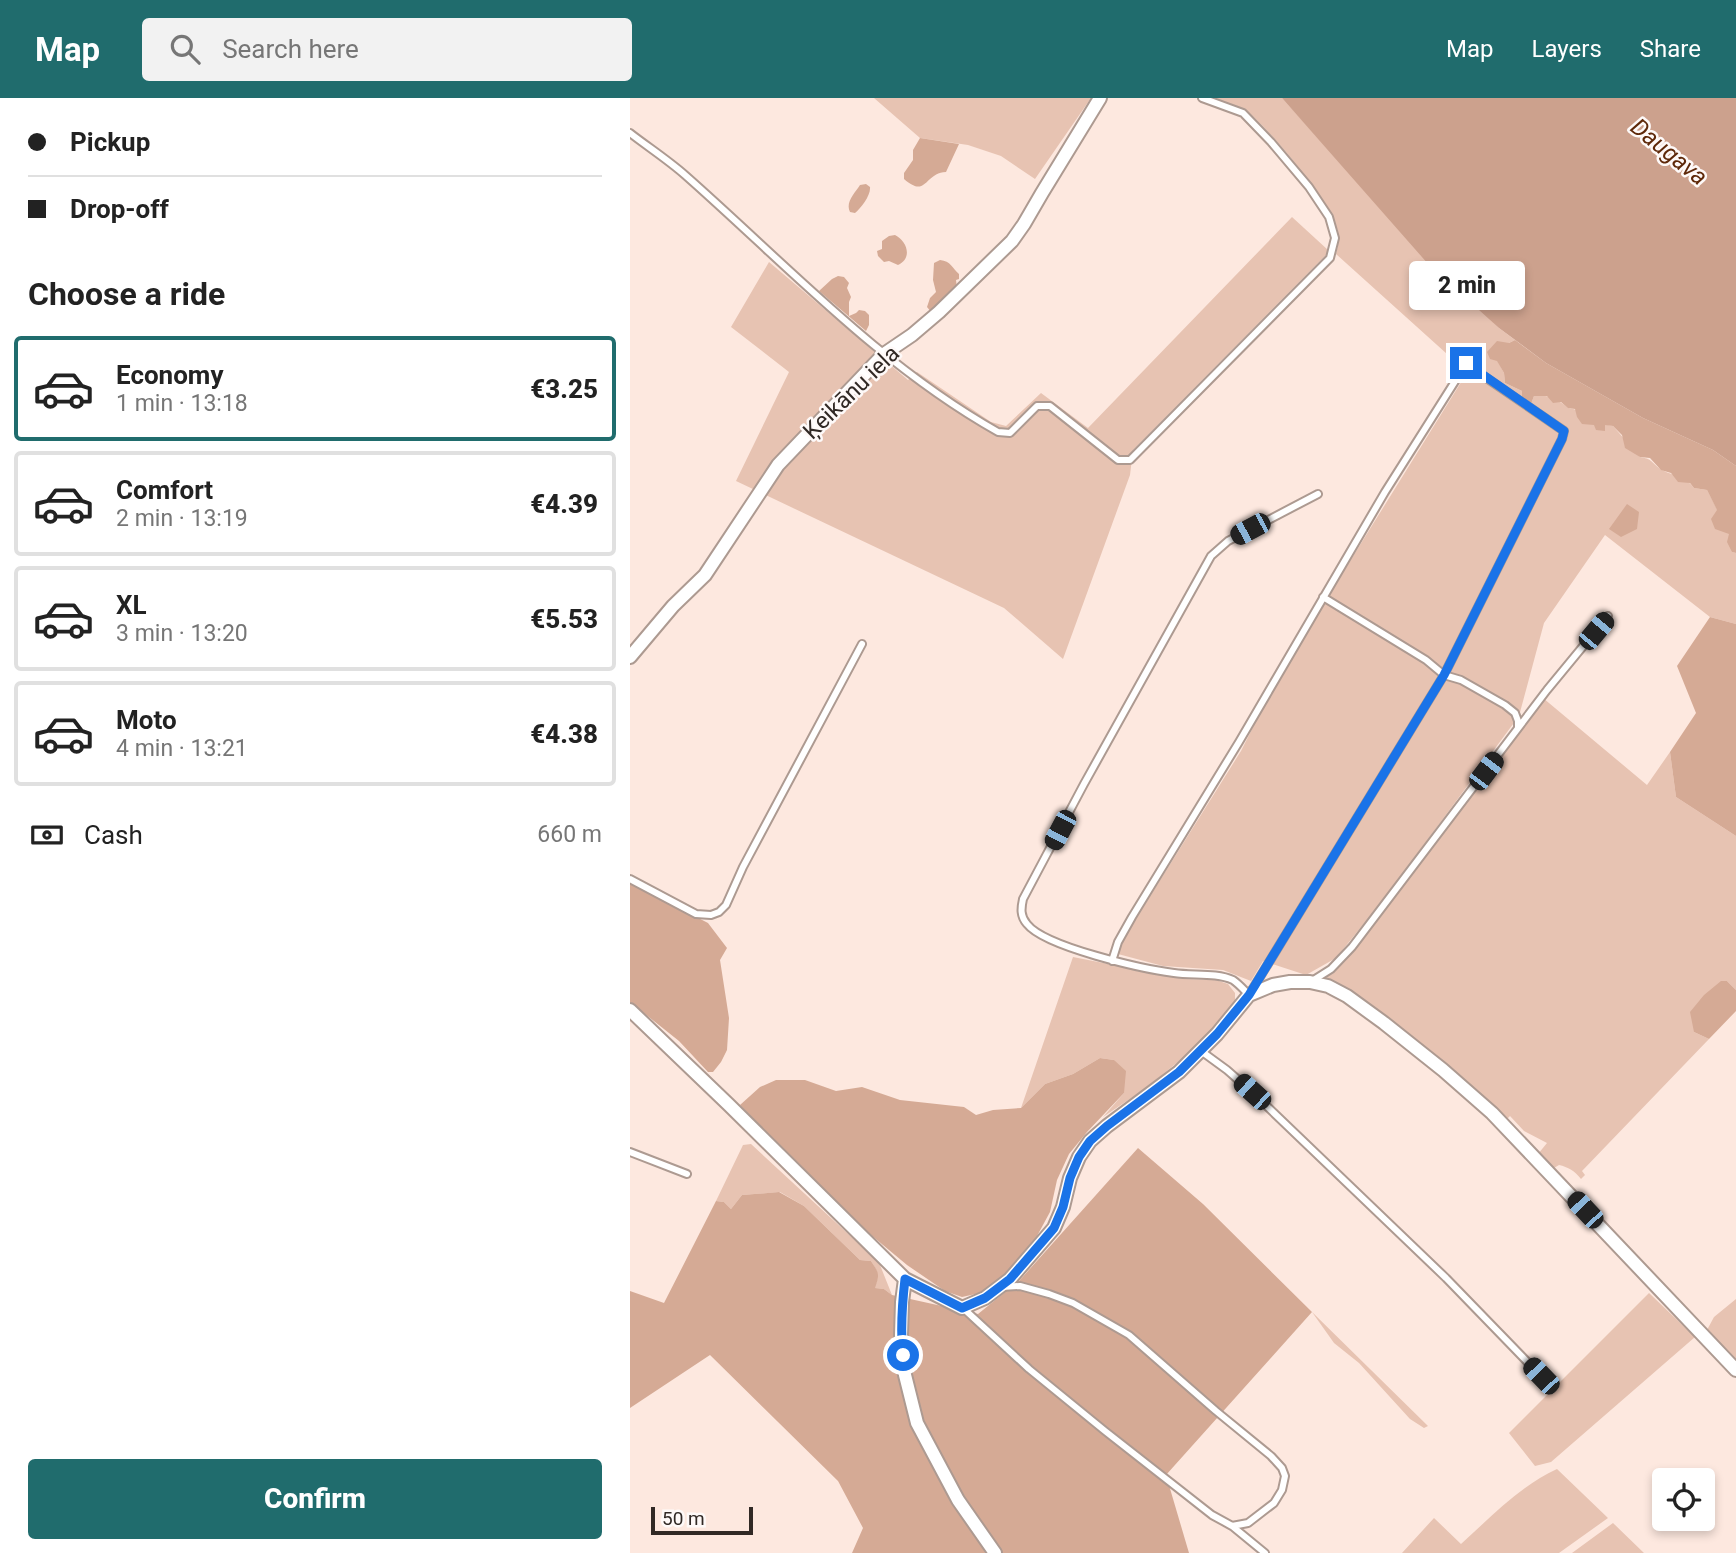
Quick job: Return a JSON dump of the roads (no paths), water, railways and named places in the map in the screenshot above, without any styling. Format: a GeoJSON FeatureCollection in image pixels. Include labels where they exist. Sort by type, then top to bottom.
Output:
{"type":"FeatureCollection","features":[{"type":"Feature","properties":{"kind":"street","name":"Ķeikānu iela"},"geometry":{"type":"LineString","coordinates":[[630,656],[673,606],[705,575],[778,464],[884,354],[939,312],[1012,241],[1100,98]]}},
{"type":"Feature","properties":{"kind":"street"},"geometry":{"type":"LineString","coordinates":[[630,1010],[905,1279],[962,1308],[985,1298],[1010,1279],[1054,1228],[1063,1207],[1070,1178],[1090,1141],[1179,1072],[1217,1034],[1249,995],[1273,985],[1290,982],[1328,986],[1365,1009],[1443,1070],[1492,1113],[1736,1370]]}},
{"type":"Feature","properties":{"kind":"street"},"geometry":{"type":"LineString","coordinates":[[905,1279],[901,1335],[905,1375],[917,1423],[958,1500],[995,1553]]}},
{"type":"Feature","properties":{"kind":"lane"},"geometry":{"type":"LineString","coordinates":[[630,133],[683,174],[884,354],[929,388],[998,432],[1010,433],[1037,406],[1050,406],[1118,460],[1130,460],[1330,258],[1335,238],[1329,217],[1309,187],[1271,142],[1243,113],[1202,98]]}},
{"type":"Feature","properties":{"kind":"lane"},"geometry":{"type":"LineString","coordinates":[[1112,961],[1118,942],[1132,917],[1239,742],[1385,492],[1466,363],[1564,431],[1444,675],[1249,995],[1233,981],[1220,977],[1174,973],[1112,961],[1034,931],[1022,914],[1023,899],[1211,556],[1228,541],[1318,494]]}},
{"type":"Feature","properties":{"kind":"lane"},"geometry":{"type":"LineString","coordinates":[[1323,597],[1426,660],[1444,675],[1461,680],[1505,705],[1515,713],[1518,728]]}},
{"type":"Feature","properties":{"kind":"lane"},"geometry":{"type":"LineString","coordinates":[[1310,982],[1331,970],[1352,947],[1518,728],[1608,616]]}},
{"type":"Feature","properties":{"kind":"lane"},"geometry":{"type":"LineString","coordinates":[[630,879],[696,914],[710,915],[719,912],[726,905],[743,867],[862,644]]}},
{"type":"Feature","properties":{"kind":"lane"},"geometry":{"type":"LineString","coordinates":[[1200,1051],[1252,1092],[1436,1269],[1541,1376]]}},
{"type":"Feature","properties":{"kind":"lane"},"geometry":{"type":"LineString","coordinates":[[630,1152],[687,1174]]}},
{"type":"Feature","properties":{"kind":"lane"},"geometry":{"type":"LineString","coordinates":[[1000,1287],[1020,1286],[1049,1294],[1073,1303],[1129,1335],[1282,1468],[1286,1476],[1282,1490],[1273,1503],[1248,1523],[1232,1526]]}},
{"type":"Feature","properties":{"kind":"lane"},"geometry":{"type":"LineString","coordinates":[[962,1308],[1105,1432],[1265,1553]]}},
{"type":"Feature","properties":{"kind":"water","name":"Daugava"},"geometry":{"type":"Polygon","coordinates":[[[1282,98],[1736,98],[1736,466],[1713,450],[1643,418],[1546,363],[1499,328],[1429,265],[1282,98]]]}}]}
